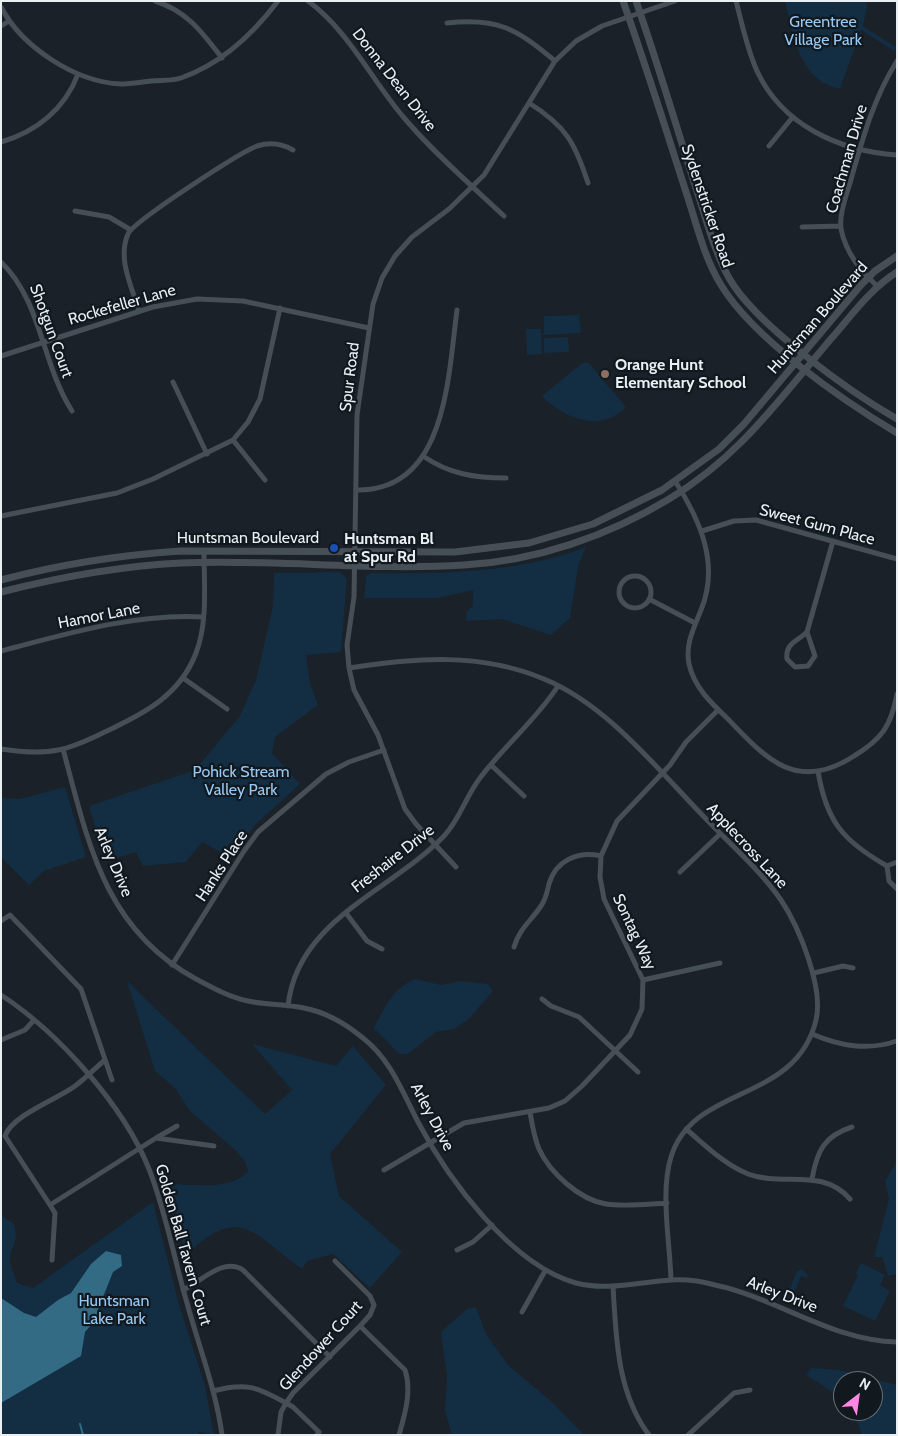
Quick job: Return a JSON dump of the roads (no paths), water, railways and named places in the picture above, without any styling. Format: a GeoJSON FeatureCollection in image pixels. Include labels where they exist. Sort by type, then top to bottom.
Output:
{"type":"FeatureCollection","features":[{"type":"Feature","properties":{"kind":"street"},"geometry":{"type":"LineString","coordinates":[[155,1],[174,8],[188,18],[222,58]]}},
{"type":"Feature","properties":{"kind":"street"},"geometry":{"type":"LineString","coordinates":[[1,7],[8,21],[39,52],[78,74],[120,84],[180,79],[222,58],[260,25],[278,1]]}},
{"type":"Feature","properties":{"kind":"street","name":"Donna Dean Drive"},"geometry":{"type":"LineString","coordinates":[[308,1],[328,18],[341,33],[405,120],[504,216]]}},
{"type":"Feature","properties":{"kind":"street","name":"Sydenstricker Road"},"geometry":{"type":"LineString","coordinates":[[623,1],[710,264],[721,284],[750,322],[797,362],[845,400],[897,433]]}},
{"type":"Feature","properties":{"kind":"street","name":"Sydenstricker Road"},"geometry":{"type":"LineString","coordinates":[[636,1],[705,215],[730,279],[760,316],[804,353],[852,390],[897,419]]}},
{"type":"Feature","properties":{"kind":"street","name":"Spur Road"},"geometry":{"type":"LineString","coordinates":[[456,867],[405,809],[384,750],[354,690],[349,668],[347,644],[354,597],[355,566],[357,416],[369,328],[378,286],[395,256],[412,237],[449,209],[473,187],[495,161],[555,61],[583,36],[602,26],[676,1]]}},
{"type":"Feature","properties":{"kind":"street"},"geometry":{"type":"LineString","coordinates":[[736,1],[757,70],[771,95],[792,118],[827,138],[860,149],[897,155]]}},
{"type":"Feature","properties":{"kind":"street"},"geometry":{"type":"LineString","coordinates":[[1,26],[8,21]]}},
{"type":"Feature","properties":{"kind":"street"},"geometry":{"type":"LineString","coordinates":[[447,24],[469,21],[500,24],[521,34],[555,61]]}},
{"type":"Feature","properties":{"kind":"street","name":"Coachman Drive"},"geometry":{"type":"LineString","coordinates":[[877,286],[848,250],[841,226],[845,200],[874,107],[897,61]]}},
{"type":"Feature","properties":{"kind":"street"},"geometry":{"type":"LineString","coordinates":[[1,142],[25,133],[47,119],[67,97],[78,74]]}},
{"type":"Feature","properties":{"kind":"street"},"geometry":{"type":"LineString","coordinates":[[529,103],[556,121],[566,132],[577,152],[588,183]]}},
{"type":"Feature","properties":{"kind":"street"},"geometry":{"type":"LineString","coordinates":[[769,146],[792,118]]}},
{"type":"Feature","properties":{"kind":"street"},"geometry":{"type":"LineString","coordinates":[[139,311],[124,257],[125,245],[131,230],[148,215],[247,151],[274,143],[293,150]]}},
{"type":"Feature","properties":{"kind":"street"},"geometry":{"type":"LineString","coordinates":[[75,211],[108,217],[131,230]]}},
{"type":"Feature","properties":{"kind":"street"},"geometry":{"type":"LineString","coordinates":[[802,227],[841,226]]}},
{"type":"Feature","properties":{"kind":"street","name":"Huntsman Boulevard"},"geometry":{"type":"LineString","coordinates":[[1,580],[95,559],[144,553],[204,551],[455,552],[529,543],[569,532],[611,516],[675,481],[708,458],[729,440],[868,277],[897,256]]}},
{"type":"Feature","properties":{"kind":"street","name":"Shotgun Court"},"geometry":{"type":"LineString","coordinates":[[1,262],[16,277],[26,292],[55,381],[72,411]]}},
{"type":"Feature","properties":{"kind":"street","name":"Huntsman Boulevard"},"geometry":{"type":"LineString","coordinates":[[1,592],[46,580],[145,565],[204,563],[355,566],[465,565],[513,559],[555,549],[603,532],[682,492],[737,449],[877,286],[897,272]]}},
{"type":"Feature","properties":{"kind":"street","name":"Rockefeller Lane"},"geometry":{"type":"LineString","coordinates":[[1,356],[41,341],[139,311],[168,303],[211,298],[243,301],[280,308],[369,328]]}},
{"type":"Feature","properties":{"kind":"street"},"geometry":{"type":"LineString","coordinates":[[1,516],[117,493],[153,479],[233,440],[248,422],[260,399],[280,308]]}},
{"type":"Feature","properties":{"kind":"street"},"geometry":{"type":"LineString","coordinates":[[356,490],[380,489],[394,484],[410,472],[423,456],[434,436],[442,408],[457,310]]}},
{"type":"Feature","properties":{"kind":"street"},"geometry":{"type":"LineString","coordinates":[[173,382],[207,454]]}},
{"type":"Feature","properties":{"kind":"street"},"geometry":{"type":"LineString","coordinates":[[233,440],[265,480]]}},
{"type":"Feature","properties":{"kind":"street"},"geometry":{"type":"LineString","coordinates":[[423,456],[458,474],[479,478],[506,478]]}},
{"type":"Feature","properties":{"kind":"street"},"geometry":{"type":"LineString","coordinates":[[675,481],[702,531],[706,547],[708,576],[704,601],[695,623],[688,651],[691,672],[699,688],[758,750],[772,761],[796,770],[818,771],[846,761],[877,740],[890,723],[897,694]]}},
{"type":"Feature","properties":{"kind":"street","name":"Sweet Gum Place"},"geometry":{"type":"LineString","coordinates":[[702,531],[734,521],[756,520],[897,559]]}},
{"type":"Feature","properties":{"kind":"street"},"geometry":{"type":"LineString","coordinates":[[807,632],[792,642],[786,651],[787,659],[795,667],[808,666],[814,660],[815,650],[807,632],[833,541]]}},
{"type":"Feature","properties":{"kind":"street"},"geometry":{"type":"LineString","coordinates":[[1,749],[31,752],[63,749],[93,738],[149,710],[170,694],[183,678],[199,645],[203,617],[204,551]]}},
{"type":"Feature","properties":{"kind":"street"},"geometry":{"type":"LineString","coordinates":[[631,576],[644,579],[650,590],[649,599],[639,607],[626,604],[620,598],[621,585],[631,576]]}},
{"type":"Feature","properties":{"kind":"street"},"geometry":{"type":"LineString","coordinates":[[649,599],[695,623]]}},
{"type":"Feature","properties":{"kind":"street","name":"Hamor Lane"},"geometry":{"type":"LineString","coordinates":[[1,651],[116,625],[164,617],[203,617]]}},
{"type":"Feature","properties":{"kind":"street","name":"Applecross Lane"},"geometry":{"type":"LineString","coordinates":[[349,668],[421,659],[460,660],[520,670],[558,686],[601,714],[763,878],[782,901],[814,973],[818,1002],[812,1034],[798,1056],[772,1080],[707,1110],[686,1129],[676,1143],[670,1160],[667,1203],[671,1280]]}},
{"type":"Feature","properties":{"kind":"street"},"geometry":{"type":"LineString","coordinates":[[183,678],[227,709]]}},
{"type":"Feature","properties":{"kind":"street","name":"Freshaire Drive"},"geometry":{"type":"LineString","coordinates":[[288,1006],[291,984],[306,954],[329,926],[435,845],[453,824],[477,783],[548,701],[558,686]]}},
{"type":"Feature","properties":{"kind":"street","name":"Sontag Way"},"geometry":{"type":"LineString","coordinates":[[384,1170],[464,1123],[549,1108],[568,1098],[630,1035],[640,1018],[644,1001],[643,980],[604,899],[600,876],[601,856],[616,821],[662,774],[686,742],[718,710]]}},
{"type":"Feature","properties":{"kind":"street","name":"Arley Drive"},"geometry":{"type":"LineString","coordinates":[[63,749],[78,807],[108,889],[136,932],[172,965],[230,995],[248,1001],[303,1008],[331,1018],[352,1029],[370,1044],[396,1076],[430,1142],[457,1184],[492,1225],[524,1256],[545,1271],[577,1283],[613,1286],[671,1280],[717,1285],[848,1333],[897,1342]]}},
{"type":"Feature","properties":{"kind":"street","name":"Hanks Place"},"geometry":{"type":"LineString","coordinates":[[172,965],[258,832],[326,774],[349,762],[384,750]]}},
{"type":"Feature","properties":{"kind":"street"},"geometry":{"type":"LineString","coordinates":[[491,765],[524,796]]}},
{"type":"Feature","properties":{"kind":"street"},"geometry":{"type":"LineString","coordinates":[[818,771],[824,802],[840,830],[858,848],[887,866]]}},
{"type":"Feature","properties":{"kind":"street"},"geometry":{"type":"LineString","coordinates":[[680,872],[720,834]]}},
{"type":"Feature","properties":{"kind":"street"},"geometry":{"type":"LineString","coordinates":[[514,947],[518,932],[542,904],[551,879],[560,866],[570,858],[583,854],[601,856]]}},
{"type":"Feature","properties":{"kind":"street"},"geometry":{"type":"LineString","coordinates":[[887,866],[897,862]]}},
{"type":"Feature","properties":{"kind":"street"},"geometry":{"type":"LineString","coordinates":[[887,866],[889,881],[897,889]]}},
{"type":"Feature","properties":{"kind":"street"},"geometry":{"type":"LineString","coordinates":[[346,913],[367,941],[382,949]]}},
{"type":"Feature","properties":{"kind":"street"},"geometry":{"type":"LineString","coordinates":[[1,921],[10,915],[81,988],[112,1080]]}},
{"type":"Feature","properties":{"kind":"street"},"geometry":{"type":"LineString","coordinates":[[643,980],[720,963]]}},
{"type":"Feature","properties":{"kind":"street"},"geometry":{"type":"LineString","coordinates":[[814,973],[842,966],[853,968]]}},
{"type":"Feature","properties":{"kind":"street","name":"Golden Ball Tavern Court"},"geometry":{"type":"LineString","coordinates":[[1,995],[34,1020],[88,1074],[113,1105],[139,1147],[160,1201],[183,1290],[213,1391],[222,1435]]}},
{"type":"Feature","properties":{"kind":"street"},"geometry":{"type":"LineString","coordinates":[[542,998],[551,1006],[580,1018],[638,1072]]}},
{"type":"Feature","properties":{"kind":"street"},"geometry":{"type":"LineString","coordinates":[[1,1040],[25,1030],[34,1020]]}},
{"type":"Feature","properties":{"kind":"street"},"geometry":{"type":"LineString","coordinates":[[812,1034],[854,1047],[875,1046],[897,1041]]}},
{"type":"Feature","properties":{"kind":"street"},"geometry":{"type":"LineString","coordinates":[[52,1260],[55,1213],[5,1136],[7,1130],[28,1114],[75,1086],[105,1060]]}},
{"type":"Feature","properties":{"kind":"street"},"geometry":{"type":"LineString","coordinates":[[530,1112],[535,1139],[543,1156],[553,1169],[582,1195],[596,1202],[611,1204],[667,1203]]}},
{"type":"Feature","properties":{"kind":"street"},"geometry":{"type":"LineString","coordinates":[[50,1206],[139,1147],[177,1126]]}},
{"type":"Feature","properties":{"kind":"street"},"geometry":{"type":"LineString","coordinates":[[812,1179],[817,1159],[824,1144],[835,1134],[852,1127]]}},
{"type":"Feature","properties":{"kind":"street"},"geometry":{"type":"LineString","coordinates":[[686,1129],[730,1164],[750,1175],[766,1178],[812,1179],[837,1187],[850,1199]]}},
{"type":"Feature","properties":{"kind":"street"},"geometry":{"type":"LineString","coordinates":[[156,1138],[214,1146]]}},
{"type":"Feature","properties":{"kind":"street"},"geometry":{"type":"LineString","coordinates":[[457,1250],[473,1242],[492,1225]]}},
{"type":"Feature","properties":{"kind":"street","name":"Glendower Court"},"geometry":{"type":"LineString","coordinates":[[286,1403],[293,1393],[370,1315],[374,1305],[370,1296],[335,1261]]}},
{"type":"Feature","properties":{"kind":"street"},"geometry":{"type":"LineString","coordinates":[[183,1290],[226,1265],[236,1265],[330,1357]]}},
{"type":"Feature","properties":{"kind":"street"},"geometry":{"type":"LineString","coordinates":[[522,1312],[545,1271]]}},
{"type":"Feature","properties":{"kind":"street"},"geometry":{"type":"LineString","coordinates":[[613,1286],[625,1388],[632,1407],[649,1435]]}},
{"type":"Feature","properties":{"kind":"street"},"geometry":{"type":"LineString","coordinates":[[360,1326],[406,1370],[408,1379],[406,1408],[399,1435]]}},
{"type":"Feature","properties":{"kind":"street"},"geometry":{"type":"LineString","coordinates":[[213,1391],[247,1385],[266,1391],[293,1407],[319,1432],[316,1435]]}},
{"type":"Feature","properties":{"kind":"street"},"geometry":{"type":"LineString","coordinates":[[688,1435],[734,1393],[750,1390]]}},
{"type":"Feature","properties":{"kind":"street"},"geometry":{"type":"LineString","coordinates":[[278,1435],[281,1412],[286,1403]]}},
{"type":"Feature","properties":{"kind":"waterway"},"geometry":{"type":"LineString","coordinates":[[80,1424],[83,1435]]}},
{"type":"Feature","properties":{"kind":"place","name":"Orange Hunt Elementary School"},"geometry":{"type":"Point","coordinates":[605,374]}},
{"type":"Feature","properties":{"kind":"place","name":"Huntsman Bl at Spur Rd"},"geometry":{"type":"Point","coordinates":[334,548]}},
{"type":"Feature","properties":{"kind":"park label","name":"Greentree Village Park"},"geometry":{"type":"Point","coordinates":[823,31]}},
{"type":"Feature","properties":{"kind":"park label","name":"Pohick Stream Valley Park"},"geometry":{"type":"Point","coordinates":[241,781]}},
{"type":"Feature","properties":{"kind":"park label","name":"Huntsman Lake Park"},"geometry":{"type":"Point","coordinates":[114,1310]}}]}
